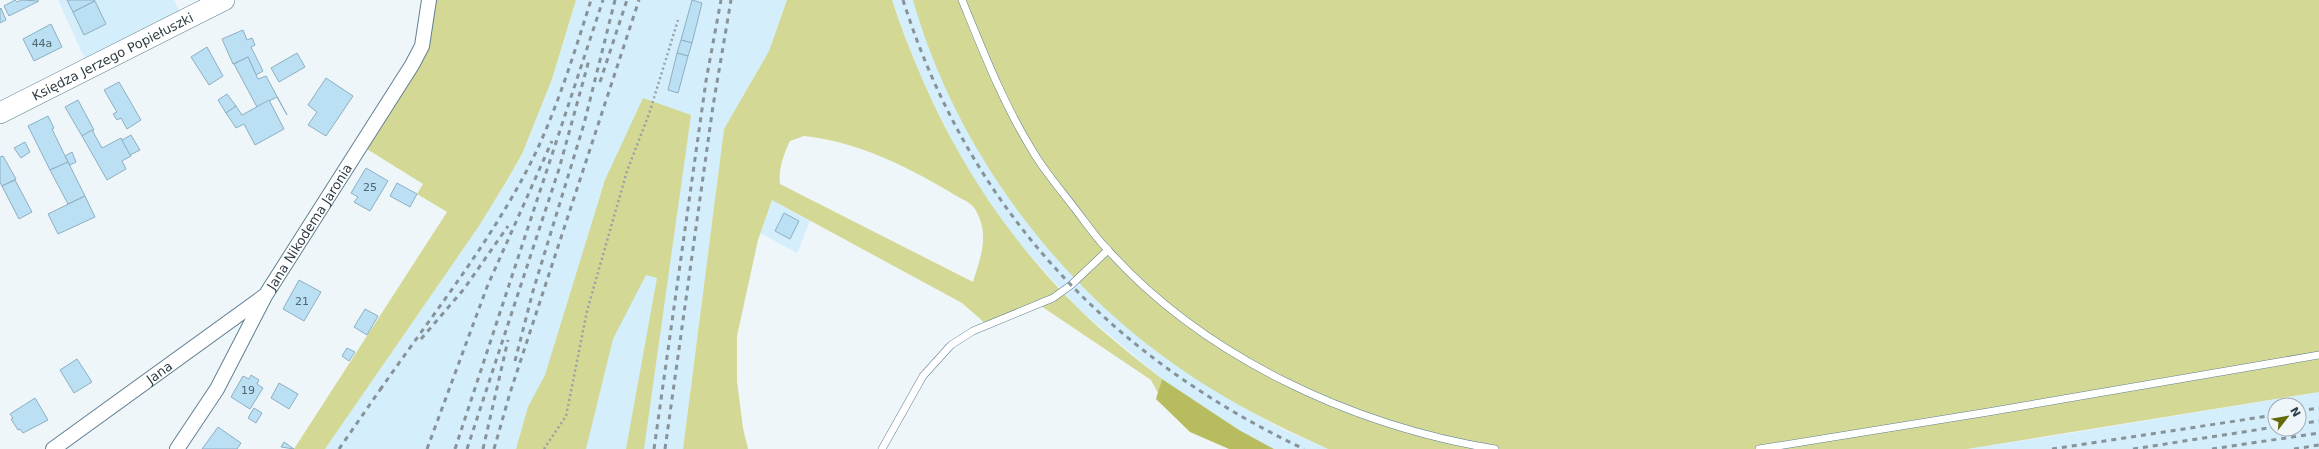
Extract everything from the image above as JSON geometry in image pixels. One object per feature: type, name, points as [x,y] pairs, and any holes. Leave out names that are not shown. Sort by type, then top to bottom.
[{"type":"main road","name":"Księdza Jerzego Popiełuszki","points":[[0,113],[224,0]]},
{"type":"street","name":"Jana Nikodema Jaronia","points":[[177,449],[217,389],[266,296],[412,65],[422,46],[426,29],[429,0]]},
{"type":"street","name":"Jana","points":[[53,449],[266,296]]},
{"type":"lane","points":[[962,0],[993,76],[1033,152],[1108,250],[1160,299],[1186,320],[1225,346],[1334,405],[1417,434],[1495,449]]},
{"type":"lane","points":[[882,449],[923,376],[951,345],[973,331],[1059,294],[1108,250]]},
{"type":"lane","points":[[1759,449],[1988,412],[2319,355]]},
{"type":"path","points":[[544,449],[566,416],[587,311],[624,178],[649,114],[678,20]]},
{"type":"shaded area","points":[[58,0],[174,0],[184,20],[89,68]]},
{"type":"shaded area","points":[[576,0],[787,0],[769,51],[724,129],[683,449],[325,449],[479,226],[522,154],[552,79]]},
{"type":"shaded area","points":[[892,0],[913,0],[939,73],[979,152],[1003,190],[1026,221],[1086,288],[1159,353],[1244,408],[1284,430],[1328,449],[1274,449],[1239,430],[1162,379],[1081,311],[1016,240],[987,201],[963,163],[920,76]]},
{"type":"shaded area","points":[[772,200],[810,221],[797,253],[760,233]]},
{"type":"shaded area","points":[[2319,392],[2319,449],[1967,449],[2267,401],[2267,437],[2307,437],[2307,397],[2289,397]]},
{"type":"green space","points":[[429,0],[576,0],[552,79],[522,154],[479,226],[325,449],[294,449],[447,212],[417,194],[423,184],[362,146],[412,65]]},
{"type":"green space","points":[[787,0],[892,0],[908,44],[945,128],[967,167],[992,205],[1019,242],[1048,277],[1081,311],[1110,337],[1162,379],[1158,393],[1151,380],[1038,304],[987,325],[962,303],[772,200],[758,240],[737,336],[737,381],[743,428],[748,449],[683,449],[724,129],[769,51]],"holes":[[[804,136],[824,139],[862,149],[898,164],[933,182],[973,206],[980,218],[983,236],[983,245],[973,282],[780,184],[782,162],[790,141]]]},
{"type":"green space","points":[[913,0],[2319,0],[2319,392],[2288,397],[2267,397],[2267,400],[1967,449],[1328,449],[1284,429],[1200,382],[1160,354],[1118,320],[1078,282],[1041,241],[1008,196],[978,150],[952,101],[930,51]]},
{"type":"green space","points":[[643,98],[691,115],[644,449],[626,449],[657,278],[646,275],[613,339],[586,449],[516,449],[528,407],[545,375],[605,180]]},
{"type":"green space","points":[[1162,379],[1239,430],[1274,449],[1229,449],[1190,432],[1156,399]]},
{"type":"building","points":[[15,0],[17,2],[21,0],[39,1],[9,16],[4,6]]},
{"type":"building","points":[[67,0],[94,0],[95,1],[73,12]]},
{"type":"building","points":[[692,0],[702,3],[692,43],[681,40]]},
{"type":"building","points":[[95,1],[106,24],[84,35],[73,12]]},
{"type":"building","points":[[1,8],[6,20],[0,23],[0,9]]},
{"type":"building","points":[[51,24],[62,47],[34,61],[23,39]]},
{"type":"building","points":[[243,30],[247,40],[252,38],[255,45],[251,47],[263,71],[256,75],[248,57],[233,64],[222,39]]},
{"type":"building","points":[[681,40],[692,43],[688,56],[677,53]]},
{"type":"building","points":[[207,47],[223,76],[209,85],[191,57]]},
{"type":"building","points":[[297,53],[305,67],[279,82],[271,68]]},
{"type":"building","points":[[677,53],[688,56],[678,93],[668,90]]},
{"type":"building","points":[[248,57],[258,79],[266,76],[287,115],[277,97],[257,107],[234,64]]},
{"type":"building","points":[[326,78],[353,96],[326,136],[308,125],[317,112],[308,105]]},
{"type":"building","points":[[119,82],[141,120],[127,129],[121,118],[117,120],[113,114],[117,112],[104,90]]},
{"type":"building","points":[[227,94],[236,106],[226,113],[218,100]]},
{"type":"building","points":[[78,100],[94,130],[82,136],[65,107]]},
{"type":"building","points":[[269,100],[284,129],[255,145],[244,124],[236,128],[226,113],[236,106],[242,115]]},
{"type":"building","points":[[48,116],[54,128],[52,129],[68,162],[50,170],[28,126]]},
{"type":"building","points":[[92,130],[102,148],[121,138],[131,156],[122,161],[126,169],[107,180],[82,136]]},
{"type":"building","points":[[131,135],[140,150],[130,155],[122,140]]},
{"type":"building","points":[[25,142],[30,152],[21,158],[14,148]]},
{"type":"building","points":[[72,152],[76,162],[70,165],[65,156]]},
{"type":"building","points":[[3,156],[16,179],[2,186],[0,182],[0,157]]},
{"type":"building","points":[[68,162],[85,196],[68,204],[50,170]]},
{"type":"building","points":[[366,168],[388,181],[370,211],[354,202],[358,197],[351,193]]},
{"type":"building","points":[[15,180],[32,212],[19,219],[2,186]]},
{"type":"building","points":[[397,183],[417,194],[410,207],[390,196]]},
{"type":"building","points":[[85,196],[95,217],[58,234],[48,214]]},
{"type":"building","points":[[784,213],[799,221],[790,239],[775,231]]},
{"type":"building","points":[[299,280],[321,292],[304,321],[283,309]]},
{"type":"building","points":[[365,309],[378,316],[367,335],[354,327]]},
{"type":"building","points":[[347,348],[355,352],[349,361],[342,356]]},
{"type":"building","points":[[77,359],[92,382],[74,393],[60,370]]},
{"type":"building","points":[[251,375],[259,380],[257,384],[263,388],[250,409],[231,397],[243,376],[249,379]]},
{"type":"building","points":[[279,383],[298,394],[289,409],[271,398]]},
{"type":"building","points":[[35,398],[48,420],[23,433],[20,429],[18,430],[11,419],[13,418],[10,414]]},
{"type":"building","points":[[254,408],[262,413],[256,423],[248,418]]},
{"type":"building","points":[[218,427],[241,443],[237,449],[202,449]]},
{"type":"building","points":[[284,442],[294,449],[281,447]]},
{"type":"railway","points":[[380,390],[484,243],[521,182],[537,150],[560,95],[591,0]]},
{"type":"railway","points":[[455,449],[603,0]]},
{"type":"railway","points":[[515,361],[533,291],[584,124],[615,0]]},
{"type":"railway","points":[[600,82],[627,0]]},
{"type":"railway","points":[[494,449],[510,393],[639,0]]},
{"type":"railway","points":[[654,449],[706,81],[721,0]]},
{"type":"railway","points":[[665,449],[713,106],[731,0]]},
{"type":"railway","points":[[903,0],[931,75],[966,145],[1007,209],[1055,268],[1108,321],[1168,369],[1233,412],[1304,449]]},
{"type":"railway","points":[[467,449],[559,169],[589,60]]},
{"type":"railway","points":[[427,449],[487,287],[552,141]]},
{"type":"railway","points":[[421,339],[464,289],[508,226]]},
{"type":"railway","points":[[483,449],[508,340]]},
{"type":"railway","points":[[339,449],[382,387]]},
{"type":"railway","points":[[2307,410],[2319,408]]},
{"type":"railway","points":[[2052,449],[2267,416]]},
{"type":"railway","points":[[2307,423],[2319,421]]},
{"type":"railway","points":[[2133,449],[2267,428]]},
{"type":"railway","points":[[2212,449],[2319,433]]},
{"type":"railway","points":[[2294,449],[2319,445]]}]
